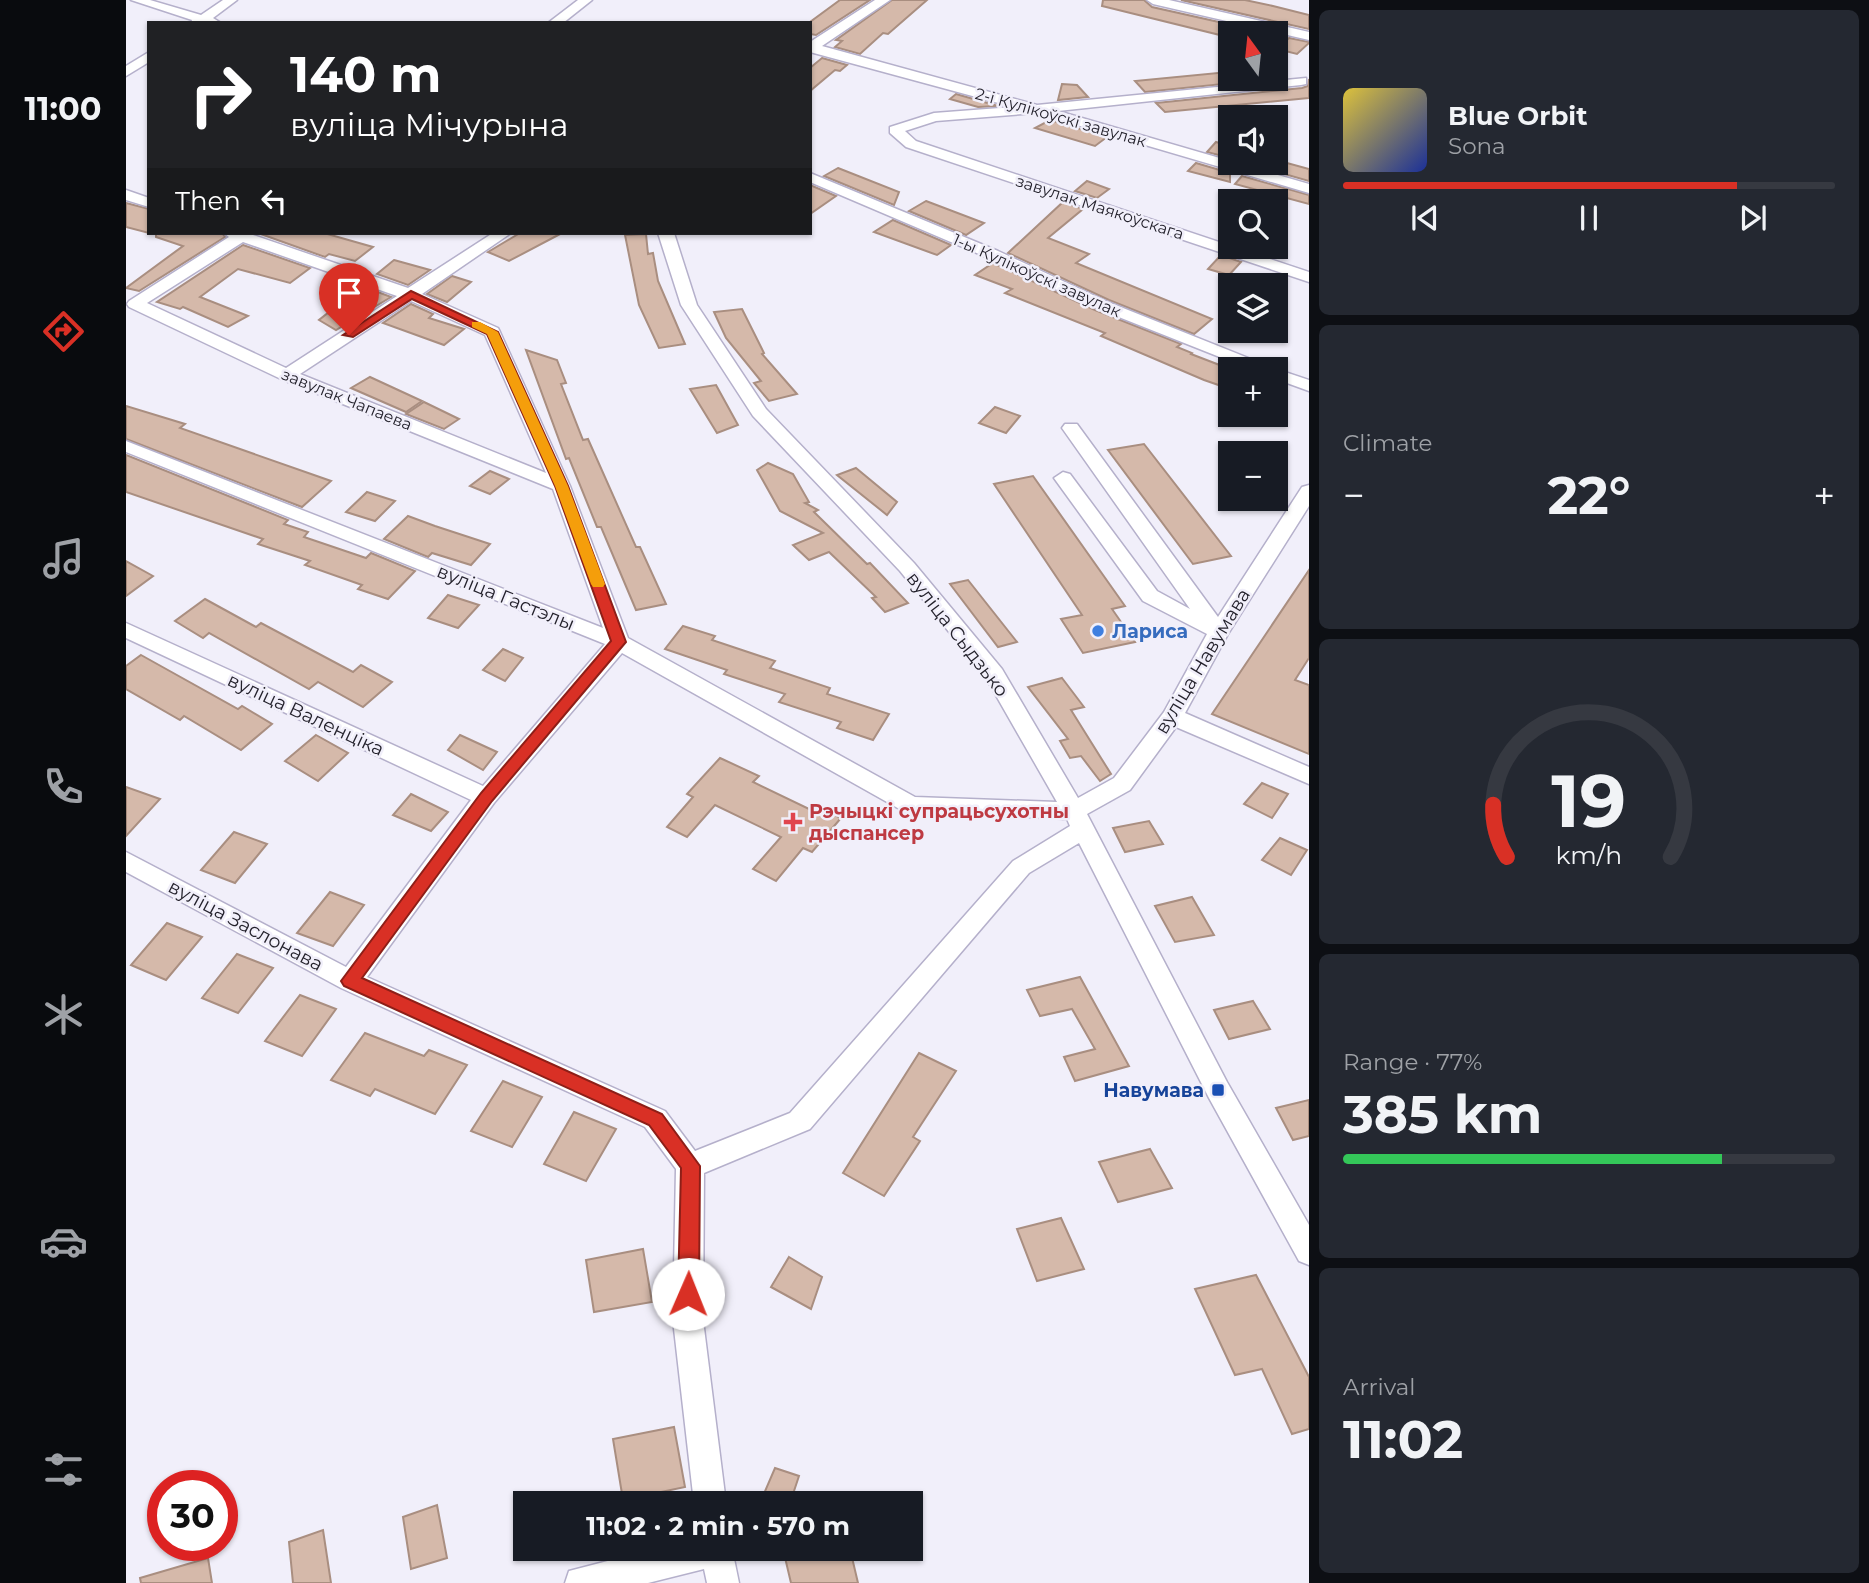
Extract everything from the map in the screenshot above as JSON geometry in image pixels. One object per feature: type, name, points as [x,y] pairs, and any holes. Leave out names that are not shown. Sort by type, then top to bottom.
[{"type":"street","points":[[137,0],[205,21],[231,0]]},
{"type":"street","points":[[559,21],[577,14],[586,0]]},
{"type":"street","points":[[812,47],[884,0]]},
{"type":"street","points":[[1153,0],[1309,36]]},
{"type":"street","name":"2-і Кулікоўскі завулак","points":[[812,48],[1037,109],[1309,189]]},
{"type":"street","points":[[126,72],[147,57]]},
{"type":"street","points":[[1037,109],[1301,81]]},
{"type":"street","name":"завулак Маякоўскага","points":[[1037,109],[934,117],[895,130],[911,144],[1309,276]]},
{"type":"street","name":"1-ы Кулікоўскі завулак","points":[[812,178],[992,254],[1102,305],[1234,357]]},
{"type":"street","points":[[126,195],[147,202]]},
{"type":"street","name":"завулак Чапаева","points":[[238,235],[135,304],[286,375],[561,486]]},
{"type":"street","points":[[243,235],[411,295],[492,332],[561,486],[619,642],[486,797],[350,981]]},
{"type":"street","points":[[286,375],[500,235]]},
{"type":"street","name":"вуліца Сыдзько","points":[[667,235],[689,305],[759,412],[907,567],[995,674],[1079,820],[1218,1090],[1309,1252]]},
{"type":"street","points":[[1288,378],[1309,386]]},
{"type":"street","points":[[1071,428],[1218,633]]},
{"type":"street","name":"вуліца Гастэлы","points":[[126,446],[619,642],[911,805],[1079,820]]},
{"type":"street","points":[[1063,478],[1150,596],[1218,633]]},
{"type":"street","name":"вуліца Навумава","points":[[690,1166],[800,1121],[1021,867],[1122,784],[1172,716],[1218,633],[1307,498]]},
{"type":"street","name":"вуліца Валенціка","points":[[126,631],[486,797]]},
{"type":"street","points":[[1172,716],[1309,776]]},
{"type":"street","name":"вуліца Заслонава","points":[[126,861],[350,981],[656,1119],[690,1166]]},
{"type":"street","points":[[690,1166],[688,1320],[709,1491]]},
{"type":"street","points":[[581,1583],[668,1561]]},
{"type":"street","points":[[718,1561],[723,1583]]},
{"type":"building","points":[[840,0],[870,0],[816,35],[812,34],[811,21]]},
{"type":"building","points":[[892,0],[927,0],[860,54],[835,47],[842,41],[836,40]]},
{"type":"building","points":[[1103,0],[1144,0],[1152,7],[1218,22],[1218,35],[1102,6]]},
{"type":"building","points":[[1181,0],[1245,0],[1273,6],[1309,15],[1309,29],[1288,24],[1288,21],[1274,21]]},
{"type":"building","points":[[1288,39],[1309,43],[1297,54],[1288,52]]},
{"type":"building","points":[[822,58],[847,65],[840,71],[835,70],[812,89],[812,66]]},
{"type":"building","points":[[1218,73],[1218,85],[1145,92],[1135,81]]},
{"type":"building","points":[[1309,79],[1309,98],[1165,112],[1156,103],[1288,91],[1308,86]]},
{"type":"building","points":[[1062,84],[1077,85],[1088,97],[1058,100]]},
{"type":"building","points":[[956,94],[998,106],[978,107],[950,99]]},
{"type":"building","points":[[1050,120],[1107,137],[1095,146],[1035,128]]},
{"type":"building","points":[[1216,142],[1218,143],[1218,155],[1207,152]]},
{"type":"building","points":[[1196,163],[1218,169],[1218,175],[1230,175],[1230,182],[1188,171]]},
{"type":"building","points":[[1288,163],[1309,169],[1309,181],[1288,175]]},
{"type":"building","points":[[838,168],[899,192],[894,205],[824,176]]},
{"type":"building","points":[[1242,176],[1288,189],[1254,189],[1235,184]]},
{"type":"building","points":[[1087,181],[1109,189],[1097,198],[1075,191]]},
{"type":"building","points":[[812,186],[836,196],[812,213]]},
{"type":"building","points":[[1288,189],[1309,195],[1309,204],[1288,198]]},
{"type":"building","points":[[926,201],[984,223],[966,235],[909,211]]},
{"type":"building","points":[[1063,202],[1083,209],[1048,238],[1089,254],[1076,263],[1212,319],[1194,334],[1109,300],[1008,253]]},
{"type":"building","points":[[126,203],[147,208],[147,232],[126,227]]},
{"type":"building","points":[[893,220],[951,245],[937,255],[874,232]]},
{"type":"building","points":[[264,235],[331,235],[373,247],[355,261],[329,254],[325,257]]},
{"type":"building","points":[[517,235],[558,235],[509,261],[488,252]]},
{"type":"building","points":[[625,235],[646,235],[648,254],[653,253],[658,281],[685,344],[659,348],[639,305]]},
{"type":"building","points":[[156,237],[225,237],[139,291],[126,288],[183,246]]},
{"type":"building","points":[[243,245],[310,268],[290,283],[238,269],[200,297],[248,316],[228,327],[183,307],[180,309],[157,302]]},
{"type":"building","points":[[1218,258],[1241,262],[1231,273],[1208,269]]},
{"type":"building","points":[[394,260],[430,270],[408,285],[377,274]]},
{"type":"building","points":[[993,263],[1095,310],[1181,344],[1177,347],[1218,364],[1218,385],[1101,336],[1105,333],[1005,293],[1012,289],[975,275]]},
{"type":"building","points":[[452,276],[471,282],[447,302],[427,294]]},
{"type":"building","points":[[362,286],[391,297],[336,330],[319,320]]},
{"type":"building","points":[[411,304],[433,314],[429,318],[464,329],[444,345],[383,323]]},
{"type":"building","points":[[742,309],[764,353],[762,354],[797,394],[769,401],[754,383],[761,381],[726,338],[714,312]]},
{"type":"building","points":[[526,350],[557,360],[566,383],[561,384],[583,440],[588,439],[636,547],[640,547],[666,604],[636,610],[601,527],[597,527],[569,458],[566,459]]},
{"type":"building","points":[[370,377],[422,401],[406,412],[351,388]]},
{"type":"building","points":[[716,385],[738,425],[717,433],[690,389]]},
{"type":"building","points":[[424,402],[459,419],[444,429],[406,414]]},
{"type":"building","points":[[126,406],[185,424],[180,428],[331,481],[302,507],[126,439]]},
{"type":"building","points":[[995,407],[1020,416],[1006,433],[979,423]]},
{"type":"building","points":[[1144,444],[1231,556],[1193,564],[1108,450]]},
{"type":"building","points":[[126,455],[288,520],[284,524],[308,532],[304,537],[366,558],[371,553],[415,571],[388,599],[358,589],[362,585],[305,565],[310,561],[258,544],[263,539],[126,492]]},
{"type":"building","points":[[768,463],[793,474],[809,502],[805,503],[818,510],[814,512],[867,564],[870,563],[908,603],[885,612],[872,598],[876,597],[829,552],[809,560],[793,545],[823,533],[780,511],[757,470]]},
{"type":"building","points":[[856,468],[897,502],[887,515],[837,475]]},
{"type":"building","points":[[490,471],[509,479],[490,494],[470,486]]},
{"type":"building","points":[[1033,476],[1125,606],[1112,609],[1135,642],[1083,653],[1061,619],[1082,615],[994,484]]},
{"type":"building","points":[[367,492],[395,501],[375,521],[346,512]]},
{"type":"building","points":[[408,516],[490,544],[471,565],[432,553],[428,557],[384,539]]},
{"type":"building","points":[[126,561],[153,576],[126,596]]},
{"type":"building","points":[[1309,570],[1309,658],[1295,680],[1309,685],[1309,754],[1212,714]]},
{"type":"building","points":[[968,580],[1017,642],[998,647],[950,584]]},
{"type":"building","points":[[448,595],[479,605],[458,628],[428,618]]},
{"type":"building","points":[[205,599],[256,627],[261,623],[353,672],[361,665],[392,682],[363,707],[318,682],[309,689],[209,633],[203,638],[175,621]]},
{"type":"building","points":[[683,626],[715,636],[712,640],[775,661],[770,668],[830,688],[827,694],[889,714],[873,740],[837,728],[841,722],[779,702],[785,694],[724,674],[727,670],[665,649]]},
{"type":"building","points":[[503,649],[523,658],[505,681],[483,670]]},
{"type":"building","points":[[141,655],[238,709],[242,706],[272,724],[241,750],[184,716],[180,720],[126,689],[126,666]]},
{"type":"building","points":[[1062,678],[1084,707],[1071,710],[1111,774],[1100,781],[1081,756],[1070,758],[1060,741],[1068,739],[1028,687]]},
{"type":"building","points":[[316,735],[348,753],[318,781],[285,761]]},
{"type":"building","points":[[460,735],[497,752],[483,770],[448,750]]},
{"type":"building","name":"Рэчыцкі супрацьсухотны дыспансер","points":[[720,758],[759,776],[753,782],[809,809],[813,805],[841,818],[812,852],[803,848],[776,881],[753,869],[781,837],[715,805],[687,837],[667,827],[693,797],[687,794]]},
{"type":"building","points":[[1262,783],[1288,794],[1272,818],[1244,804]]},
{"type":"building","points":[[126,787],[160,799],[126,836]]},
{"type":"building","points":[[411,794],[448,812],[431,831],[393,815]]},
{"type":"building","points":[[1149,821],[1163,844],[1125,852],[1113,828]]},
{"type":"building","points":[[234,832],[267,844],[235,883],[201,870]]},
{"type":"building","points":[[1280,838],[1307,850],[1291,875],[1262,860]]},
{"type":"building","points":[[330,892],[364,905],[333,946],[297,933]]},
{"type":"building","points":[[1192,897],[1214,935],[1175,942],[1155,906]]},
{"type":"building","points":[[167,923],[202,937],[166,980],[131,965]]},
{"type":"building","points":[[237,954],[273,968],[238,1013],[202,998]]},
{"type":"building","points":[[1080,977],[1129,1066],[1075,1081],[1064,1057],[1095,1049],[1072,1009],[1040,1016],[1027,990]]},
{"type":"building","points":[[300,995],[336,1009],[302,1056],[265,1041]]},
{"type":"building","points":[[1253,1001],[1270,1029],[1229,1039],[1214,1010]]},
{"type":"building","points":[[365,1033],[424,1056],[429,1050],[467,1065],[435,1114],[375,1089],[370,1096],[331,1080]]},
{"type":"building","points":[[919,1053],[956,1071],[913,1137],[920,1141],[884,1196],[843,1173]]},
{"type":"building","points":[[503,1081],[542,1097],[512,1147],[471,1131]]},
{"type":"building","points":[[1309,1100],[1309,1136],[1293,1140],[1276,1108]]},
{"type":"building","points":[[574,1112],[616,1129],[586,1181],[544,1164]]},
{"type":"building","points":[[1150,1149],[1172,1188],[1118,1202],[1099,1162]]},
{"type":"building","points":[[1061,1218],[1084,1269],[1037,1281],[1017,1229]]},
{"type":"building","points":[[643,1249],[652,1302],[594,1312],[586,1260]]},
{"type":"building","points":[[789,1257],[822,1277],[811,1309],[771,1287]]},
{"type":"building","points":[[1256,1275],[1309,1377],[1309,1429],[1292,1434],[1262,1369],[1235,1375],[1195,1289]]},
{"type":"building","points":[[674,1427],[685,1487],[666,1491],[622,1491],[613,1439]]},
{"type":"building","points":[[775,1468],[799,1476],[794,1491],[765,1491]]},
{"type":"building","points":[[437,1505],[447,1558],[411,1569],[403,1517]]},
{"type":"building","points":[[323,1530],[331,1583],[293,1583],[289,1542]]},
{"type":"building","points":[[198,1561],[208,1561],[212,1583],[141,1583],[140,1578]]},
{"type":"building","points":[[786,1561],[853,1561],[858,1583],[791,1583]]},
{"type":"slow traffic","points":[[476,325],[492,332],[561,486],[598,584]]},
{"type":"place","name":"Лариса","points":[[1098,631]]},
{"type":"place","name":"Рэчыцкі супрацьсухотны дыспансер","points":[[793,822]]},
{"type":"place","name":"Навумава","points":[[1218,1090]]},
{"type":"route","points":[[349,335],[411,295],[492,332],[561,486],[619,642],[486,797],[350,981],[656,1119],[690,1166],[688,1294]]}]
